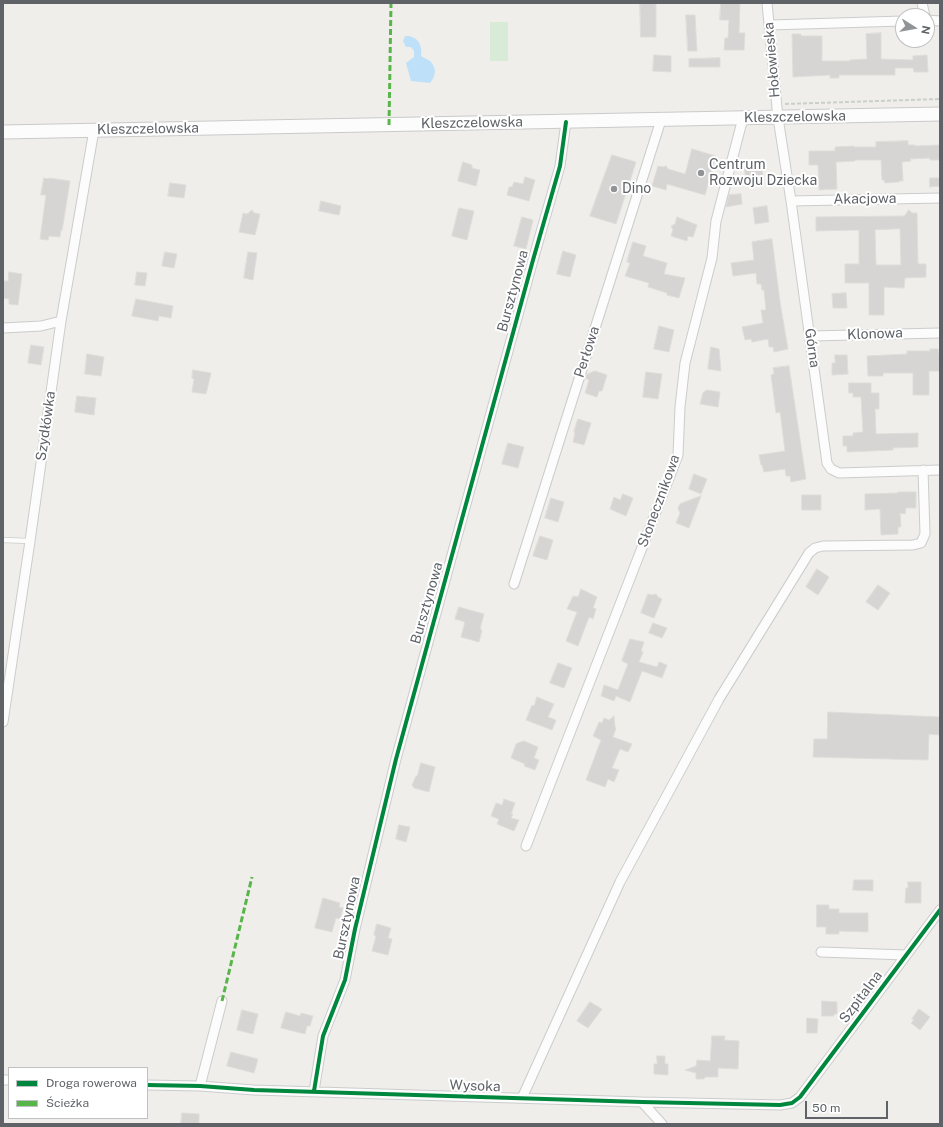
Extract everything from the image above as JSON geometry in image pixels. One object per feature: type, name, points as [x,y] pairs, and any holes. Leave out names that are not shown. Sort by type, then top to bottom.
[{"type":"main road","name":"Kleszczelowska","points":[[3,132],[940,114]]},
{"type":"street","name":"Hołowieska","points":[[767,3],[778,118]]},
{"type":"street","points":[[770,25],[895,21]]},
{"type":"street","name":"Słonecznikowa","points":[[526,846],[678,455],[680,407],[685,363],[712,258],[716,221],[743,118]]},
{"type":"street","name":"Górna","points":[[778,118],[828,463],[831,469],[839,473],[940,470]]},
{"type":"street","name":"Perłowa","points":[[514,584],[661,120]]},
{"type":"street","name":"Bursztynowa","points":[[314,1091],[323,1036],[346,980],[355,929],[396,759],[560,166],[566,122]]},
{"type":"street","name":"Szydłówka","points":[[3,722],[61,321],[94,130]]},
{"type":"street","name":"Akacjowa","points":[[791,201],[940,198]]},
{"type":"street","points":[[3,328],[41,326],[61,321]]},
{"type":"street","name":"Klonowa","points":[[810,336],[940,333]]},
{"type":"street","points":[[522,1098],[620,882],[719,700],[809,553],[815,548],[823,546],[913,545],[921,543],[925,534],[923,470]]},
{"type":"street","name":"Szpitalna","points":[[800,1097],[940,910]]},
{"type":"street","points":[[821,952],[906,955]]},
{"type":"street","points":[[200,1086],[222,1001]]},
{"type":"street","name":"Wysoka","points":[[148,1085],[200,1086],[254,1090],[780,1105],[792,1103],[800,1097]]},
{"type":"street","points":[[642,1102],[662,1124]]},
{"type":"lane","points":[[3,540],[30,541]]},
{"type":"path","points":[[776,104],[940,99]]},
{"type":"green space","points":[[490,22],[508,22],[508,61],[490,61]]},
{"type":"water","points":[[405,36],[416,39],[421,48],[421,56],[430,61],[434,66],[434,78],[430,83],[411,81],[406,63],[414,57],[414,51],[411,47],[406,47],[403,41]]},
{"type":"building","points":[[640,3],[656,3],[656,37],[641,37]]},
{"type":"building","points":[[721,3],[740,3],[739,33],[745,33],[744,50],[724,50],[725,38],[728,38],[729,20],[720,20]]},
{"type":"building","points":[[686,15],[695,15],[697,51],[688,51]]},
{"type":"building","points":[[881,33],[881,59],[913,60],[913,56],[927,55],[928,72],[914,72],[913,68],[895,68],[895,75],[839,75],[839,78],[830,78],[830,75],[793,77],[792,34],[801,34],[801,36],[822,36],[822,61],[850,61],[867,59],[866,34]]},
{"type":"building","points":[[654,55],[671,56],[671,72],[653,71]]},
{"type":"building","points":[[720,58],[720,67],[689,67],[689,59]]},
{"type":"building","points":[[908,141],[908,145],[915,146],[940,145],[940,160],[930,160],[930,158],[910,159],[911,161],[902,162],[903,181],[899,182],[885,183],[884,180],[882,180],[881,160],[855,160],[836,162],[837,189],[819,190],[818,165],[809,165],[809,151],[835,151],[835,147],[876,147],[876,142]]},
{"type":"building","points":[[692,149],[716,156],[705,195],[667,184],[666,190],[652,186],[658,166],[666,166],[668,169],[685,174]]},
{"type":"building","name":"Dino","points":[[612,155],[636,162],[616,224],[590,216]]},
{"type":"building","points":[[463,162],[472,165],[472,168],[480,170],[476,186],[458,181]]},
{"type":"building","points":[[761,164],[764,184],[747,187],[744,166]]},
{"type":"building","points":[[525,177],[535,180],[529,201],[507,195],[509,187],[512,187],[514,182],[523,184]]},
{"type":"building","points":[[44,178],[70,181],[60,237],[49,236],[48,240],[40,239],[46,195],[41,195]]},
{"type":"building","points":[[930,178],[940,178],[940,186],[930,187]]},
{"type":"building","points":[[170,183],[186,185],[184,198],[168,196]]},
{"type":"building","points":[[741,194],[742,204],[726,207],[729,195]]},
{"type":"building","points":[[321,201],[341,206],[339,215],[319,211]]},
{"type":"building","points":[[767,206],[769,222],[755,224],[753,208]]},
{"type":"building","points":[[459,208],[474,211],[467,240],[452,236]]},
{"type":"building","points":[[252,210],[254,213],[260,214],[255,235],[239,232],[243,213],[247,214]]},
{"type":"building","points":[[909,210],[912,213],[917,213],[918,264],[926,264],[926,277],[905,278],[904,288],[884,287],[884,315],[869,315],[869,283],[845,283],[845,264],[859,264],[859,230],[816,231],[816,217],[904,216]],"holes":[[[900,229],[901,265],[876,265],[875,230]]]},
{"type":"building","points":[[522,217],[533,220],[526,249],[514,246]]},
{"type":"building","points":[[677,217],[697,225],[693,237],[688,236],[687,241],[671,236],[673,230],[671,226],[675,224]]},
{"type":"building","points":[[772,239],[788,349],[774,352],[773,347],[769,347],[768,339],[752,342],[751,339],[745,340],[742,327],[763,323],[761,310],[766,310],[764,290],[762,290],[761,284],[757,284],[756,273],[733,276],[731,263],[754,260],[752,242]]},
{"type":"building","points":[[633,242],[646,246],[643,256],[667,263],[664,274],[685,278],[679,298],[648,287],[649,283],[625,276],[630,263],[627,262]]},
{"type":"building","points":[[563,251],[576,255],[570,277],[557,274]]},
{"type":"building","points":[[165,252],[177,254],[174,268],[162,266]]},
{"type":"building","points":[[248,252],[257,253],[253,280],[244,278]]},
{"type":"building","points":[[9,272],[22,274],[18,305],[9,304],[9,299],[3,298],[3,281],[8,281]]},
{"type":"building","points":[[137,272],[147,273],[145,286],[135,285]]},
{"type":"building","points":[[846,293],[847,308],[833,308],[832,294]]},
{"type":"building","points":[[136,299],[173,306],[171,318],[159,316],[158,321],[132,316]]},
{"type":"building","points":[[659,326],[674,330],[669,352],[654,349]]},
{"type":"building","points":[[31,345],[44,347],[41,365],[28,363]]},
{"type":"building","points":[[711,347],[719,349],[721,371],[708,369]]},
{"type":"building","points":[[930,349],[938,349],[940,354],[940,371],[929,371],[929,395],[913,395],[913,373],[883,373],[883,376],[868,376],[867,356],[907,354],[907,351],[930,351]]},
{"type":"building","points":[[87,354],[104,357],[101,376],[85,374]]},
{"type":"building","points":[[835,355],[847,355],[848,374],[832,375],[832,363],[835,363]]},
{"type":"building","points":[[789,366],[806,479],[791,482],[790,476],[786,476],[785,469],[764,472],[759,455],[785,451],[780,412],[776,413],[771,375],[774,374],[773,368]]},
{"type":"building","points":[[193,370],[211,373],[206,394],[192,392],[194,379],[192,378]]},
{"type":"building","points":[[595,371],[607,375],[602,391],[599,391],[597,397],[585,393],[589,380],[585,378],[586,375]]},
{"type":"building","points":[[646,372],[662,374],[658,399],[643,397]]},
{"type":"building","points":[[849,383],[871,383],[871,393],[879,393],[879,409],[875,409],[876,434],[918,433],[918,447],[893,448],[893,450],[847,452],[847,446],[843,446],[843,436],[853,436],[853,433],[863,432],[861,397],[853,397],[853,393],[849,393]]},
{"type":"building","points":[[707,390],[720,392],[718,407],[700,404],[703,393]]},
{"type":"building","points":[[77,396],[96,398],[94,415],[75,412]]},
{"type":"building","points":[[578,419],[591,423],[584,445],[573,442]]},
{"type":"building","points":[[508,443],[524,447],[518,468],[502,464]]},
{"type":"building","points":[[694,474],[707,479],[701,494],[689,489]]},
{"type":"building","points":[[916,492],[916,508],[906,508],[905,514],[900,513],[901,527],[898,527],[898,534],[881,535],[880,509],[865,510],[865,494]]},
{"type":"building","points":[[623,494],[633,498],[626,516],[610,509],[614,497],[620,500]]},
{"type":"building","points":[[802,495],[821,495],[821,510],[802,510]]},
{"type":"building","points":[[701,496],[689,528],[676,523],[680,513],[678,508],[680,504]]},
{"type":"building","points":[[551,498],[564,502],[558,522],[545,518]]},
{"type":"building","points":[[540,536],[553,540],[547,560],[533,556]]},
{"type":"building","points":[[817,569],[829,577],[818,595],[806,587]]},
{"type":"building","points":[[878,585],[890,593],[878,610],[866,602]]},
{"type":"building","points":[[581,589],[597,597],[593,608],[596,609],[593,619],[589,617],[578,646],[566,641],[577,612],[567,609],[573,596],[578,597]]},
{"type":"building","points":[[648,594],[656,594],[662,599],[654,618],[641,613]]},
{"type":"building","points":[[459,607],[484,614],[480,629],[482,630],[479,642],[461,637],[465,622],[455,619]]},
{"type":"building","points":[[653,623],[667,628],[662,638],[649,633]]},
{"type":"building","points":[[630,639],[644,642],[641,651],[643,652],[639,662],[657,667],[659,662],[667,665],[662,678],[642,671],[630,702],[616,696],[614,701],[601,696],[604,685],[618,690],[628,664],[622,661]]},
{"type":"building","points":[[558,663],[572,668],[564,688],[550,683]]},
{"type":"building","points":[[537,697],[554,704],[548,717],[556,720],[552,730],[526,720]]},
{"type":"building","points":[[828,712],[940,717],[940,735],[929,734],[928,760],[813,757],[814,739],[827,739]]},
{"type":"building","points":[[614,716],[616,728],[613,737],[632,744],[628,752],[620,749],[612,768],[619,770],[614,782],[608,779],[605,787],[586,780],[601,740],[593,736],[599,722],[602,723],[604,718],[609,720]]},
{"type":"building","points":[[524,741],[538,747],[534,758],[539,760],[535,770],[524,766],[525,764],[511,758],[516,744]]},
{"type":"building","points":[[421,763],[435,767],[429,792],[414,788],[412,785],[417,776]]},
{"type":"building","points":[[504,799],[515,803],[511,818],[519,820],[514,831],[497,824],[499,819],[491,816],[496,803],[502,805]]},
{"type":"building","points":[[399,825],[410,827],[406,842],[396,839]]},
{"type":"building","points":[[854,880],[873,880],[873,891],[853,890]]},
{"type":"building","points":[[908,882],[921,882],[921,903],[905,903]]},
{"type":"building","points":[[323,898],[340,903],[339,907],[343,908],[340,919],[336,918],[332,932],[315,928]]},
{"type":"building","points":[[817,905],[829,905],[829,909],[839,909],[839,913],[868,913],[868,932],[839,931],[839,934],[826,934],[826,927],[817,927]]},
{"type":"building","points":[[377,924],[391,928],[388,938],[392,939],[388,955],[372,951],[376,936],[374,935]]},
{"type":"building","points":[[822,1001],[837,1002],[837,1014],[834,1014],[834,1016],[822,1016]]},
{"type":"building","points":[[590,1002],[602,1009],[588,1028],[577,1021]]},
{"type":"building","points":[[919,1009],[930,1017],[920,1030],[911,1023]]},
{"type":"building","points":[[242,1010],[258,1014],[253,1034],[237,1030]]},
{"type":"building","points":[[286,1012],[300,1016],[301,1013],[313,1016],[310,1026],[307,1026],[305,1034],[281,1028]]},
{"type":"building","points":[[807,1018],[818,1019],[817,1033],[807,1033]]},
{"type":"building","points":[[712,1036],[725,1036],[724,1040],[739,1041],[738,1069],[718,1068],[718,1077],[696,1079],[696,1073],[685,1070],[696,1066],[697,1060],[710,1061]]},
{"type":"building","points":[[231,1052],[258,1059],[254,1073],[227,1066]]},
{"type":"building","points":[[657,1056],[665,1056],[665,1064],[668,1064],[668,1075],[654,1074],[654,1064],[657,1064]]},
{"type":"building","points":[[182,1113],[199,1114],[199,1124],[181,1124]]},
{"type":"marked path","points":[[389,125],[391,3]]},
{"type":"marked path","points":[[222,1001],[252,877]]},
{"type":"cycle path","points":[[314,1091],[323,1036],[345,980],[355,929],[396,759],[560,166],[566,122]]},
{"type":"cycle path","points":[[148,1085],[200,1086],[254,1090],[642,1102],[780,1105],[792,1103],[800,1097],[940,910]]},
{"type":"place","name":"Centrum Rozwoju Dziecka","points":[[701,173]]},
{"type":"place","name":"Dino","points":[[614,189]]}]
